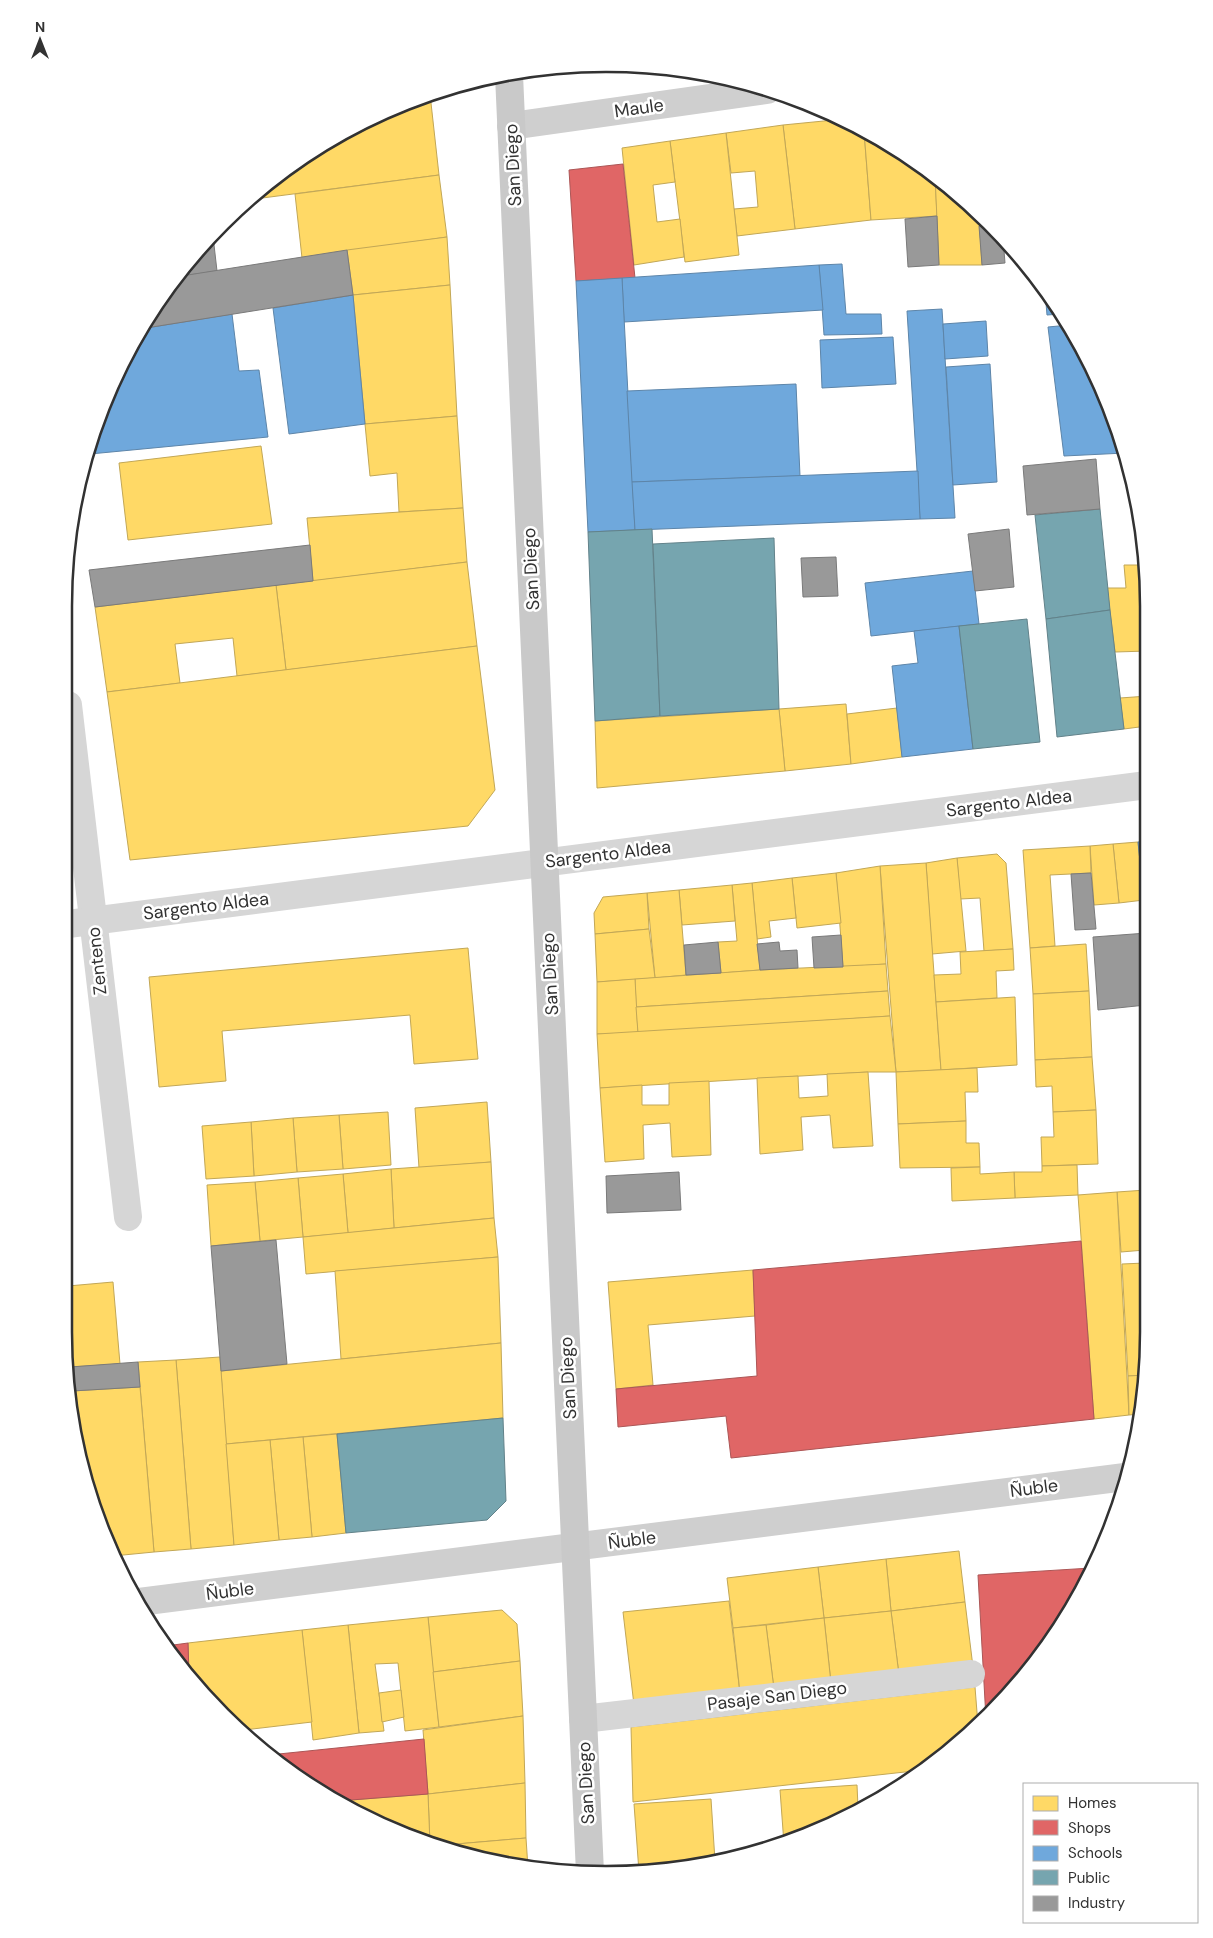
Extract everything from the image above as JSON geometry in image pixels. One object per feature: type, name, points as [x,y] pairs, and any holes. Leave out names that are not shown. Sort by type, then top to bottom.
[{"type":"main road","name":"San Diego","points":[[509,82],[590,1865]]},
{"type":"main road","name":"Maule","points":[[511,126],[750,92]]},
{"type":"main road","name":"Ñuble","points":[[146,1601],[1120,1478]]},
{"type":"street","name":"Zenteno","points":[[72,777],[80,922],[128,1217]]},
{"type":"street","name":"Sargento Aldea","points":[[80,922],[1140,786]]},
{"type":"street","name":"Pasaje San Diego","points":[[584,1719],[971,1674]]},
{"type":"building: Homes","points":[[431,102],[439,175],[263,198],[310,162],[340,144],[402,113]]},
{"type":"building: Homes","points":[[827,121],[865,139],[871,220],[795,229],[783,125]]},
{"type":"building: Homes","points":[[783,125],[795,229],[737,236],[734,209],[758,207],[755,171],[731,173],[726,133]]},
{"type":"building: Homes","points":[[726,133],[739,255],[685,262],[670,141]]},
{"type":"building: Homes","points":[[865,139],[903,162],[936,186],[937,216],[871,220]]},
{"type":"building: Homes","points":[[670,141],[675,182],[653,185],[657,222],[680,219],[684,257],[634,265],[622,148]]},
{"type":"building: Homes","points":[[439,175],[447,237],[302,258],[295,194]]},
{"type":"building: Homes","points":[[935,186],[980,225],[982,265],[939,265]]},
{"type":"building: Homes","points":[[447,237],[450,285],[353,295],[347,250]]},
{"type":"building: Homes","points":[[450,285],[457,416],[365,424],[353,295]]},
{"type":"building: Homes","points":[[457,416],[463,508],[399,512],[397,473],[370,476],[365,424]]},
{"type":"building: Homes","points":[[261,446],[272,524],[128,540],[119,463]]},
{"type":"building: Homes","points":[[463,508],[467,562],[313,581],[307,518]]},
{"type":"building: Homes","points":[[467,562],[477,646],[286,670],[276,585]]},
{"type":"building: Homes","points":[[1124,565],[1138,565],[1140,651],[1115,652],[1107,588],[1126,588]]},
{"type":"building: Homes","points":[[276,585],[286,670],[237,676],[233,638],[175,644],[180,683],[107,692],[95,607]]},
{"type":"building: Homes","points":[[477,646],[495,790],[468,826],[130,860],[107,692]]},
{"type":"building: Homes","points":[[1140,697],[1140,727],[1124,729],[1120,698]]},
{"type":"building: Homes","points":[[846,704],[851,764],[785,771],[779,709]]},
{"type":"building: Homes","points":[[897,708],[902,757],[851,764],[847,714]]},
{"type":"building: Homes","points":[[779,709],[785,771],[597,788],[595,721]]},
{"type":"building: Homes","points":[[1138,842],[1140,900],[1119,903],[1113,844]]},
{"type":"building: Homes","points":[[1113,844],[1119,903],[1094,905],[1090,846]]},
{"type":"building: Homes","points":[[1090,846],[1091,873],[1050,875],[1055,946],[1030,948],[1023,850]]},
{"type":"building: Homes","points":[[997,854],[1006,863],[1013,949],[984,951],[980,898],[960,899],[957,858]]},
{"type":"building: Homes","points":[[957,858],[966,951],[932,954],[926,863]]},
{"type":"building: Homes","points":[[926,863],[941,1070],[896,1072],[880,866]]},
{"type":"building: Homes","points":[[880,866],[886,964],[843,967],[836,873]]},
{"type":"building: Homes","points":[[836,873],[841,923],[797,928],[792,878]]},
{"type":"building: Homes","points":[[792,878],[796,918],[769,921],[771,937],[757,939],[752,883]]},
{"type":"building: Homes","points":[[752,883],[760,970],[721,973],[718,942],[737,941],[732,885]]},
{"type":"building: Homes","points":[[732,885],[735,921],[682,925],[679,890]]},
{"type":"building: Homes","points":[[679,890],[686,975],[655,978],[647,893]]},
{"type":"building: Homes","points":[[647,893],[649,929],[595,934],[594,913],[603,897]]},
{"type":"building: Homes","points":[[649,929],[655,978],[597,982],[595,934]]},
{"type":"building: Homes","points":[[1086,944],[1089,991],[1033,994],[1030,948]]},
{"type":"building: Homes","points":[[468,948],[478,1059],[414,1064],[410,1015],[222,1031],[226,1081],[159,1087],[149,977]]},
{"type":"building: Homes","points":[[1013,949],[1014,970],[996,971],[997,998],[936,1002],[934,975],[961,974],[960,952]]},
{"type":"building: Homes","points":[[886,964],[888,991],[636,1007],[635,979],[760,970]]},
{"type":"building: Homes","points":[[635,979],[638,1033],[597,1034],[597,982]]},
{"type":"building: Homes","points":[[888,991],[890,1016],[638,1033],[636,1007]]},
{"type":"building: Homes","points":[[1089,991],[1092,1057],[1035,1060],[1033,994]]},
{"type":"building: Homes","points":[[1015,997],[1017,1065],[941,1070],[936,1002]]},
{"type":"building: Homes","points":[[890,1016],[896,1072],[868,1072],[600,1088],[597,1034]]},
{"type":"building: Homes","points":[[1092,1057],[1096,1110],[1053,1112],[1052,1086],[1036,1087],[1035,1060]]},
{"type":"building: Homes","points":[[977,1068],[978,1092],[965,1092],[966,1121],[898,1124],[896,1072]]},
{"type":"building: Homes","points":[[868,1072],[873,1146],[833,1148],[830,1115],[801,1117],[803,1150],[760,1154],[757,1078],[798,1076],[799,1098],[828,1096],[827,1074]]},
{"type":"building: Homes","points":[[709,1081],[711,1155],[672,1157],[670,1123],[643,1125],[644,1159],[605,1162],[600,1088],[642,1085],[642,1105],[669,1105],[669,1083]]},
{"type":"building: Homes","points":[[487,1102],[491,1162],[419,1168],[415,1108]]},
{"type":"building: Homes","points":[[1096,1110],[1098,1164],[1042,1166],[1041,1137],[1054,1137],[1053,1112]]},
{"type":"building: Homes","points":[[388,1112],[391,1165],[343,1169],[339,1115]]},
{"type":"building: Homes","points":[[339,1115],[343,1169],[297,1172],[293,1118]]},
{"type":"building: Homes","points":[[293,1118],[297,1172],[254,1176],[251,1122]]},
{"type":"building: Homes","points":[[966,1121],[966,1143],[979,1143],[980,1167],[900,1168],[898,1124]]},
{"type":"building: Homes","points":[[251,1122],[254,1176],[206,1179],[202,1126]]},
{"type":"building: Homes","points":[[491,1162],[494,1218],[394,1228],[391,1169]]},
{"type":"building: Homes","points":[[1077,1165],[1078,1195],[1015,1198],[1014,1172],[1042,1172],[1042,1166]]},
{"type":"building: Homes","points":[[980,1167],[980,1174],[1014,1172],[1015,1198],[952,1201],[951,1168]]},
{"type":"building: Homes","points":[[391,1169],[394,1228],[348,1233],[343,1174]]},
{"type":"building: Homes","points":[[343,1174],[348,1233],[303,1237],[298,1178]]},
{"type":"building: Homes","points":[[298,1178],[303,1237],[260,1241],[255,1182]]},
{"type":"building: Homes","points":[[255,1182],[260,1241],[211,1246],[207,1185]]},
{"type":"building: Homes","points":[[1140,1190],[1140,1250],[1121,1252],[1117,1192]]},
{"type":"building: Homes","points":[[1117,1192],[1129,1415],[1094,1419],[1078,1195]]},
{"type":"building: Homes","points":[[494,1218],[498,1257],[306,1274],[303,1237]]},
{"type":"building: Homes","points":[[498,1257],[501,1343],[341,1359],[335,1271]]},
{"type":"building: Homes","points":[[1140,1263],[1138,1375],[1128,1376],[1122,1264]]},
{"type":"building: Homes","points":[[753,1270],[755,1316],[648,1325],[653,1385],[616,1389],[608,1282]]},
{"type":"building: Homes","points":[[113,1282],[120,1364],[74,1367],[72,1286]]},
{"type":"building: Homes","points":[[501,1343],[503,1418],[226,1444],[221,1371]]},
{"type":"building: Homes","points":[[220,1357],[234,1545],[191,1549],[176,1360]]},
{"type":"building: Homes","points":[[176,1360],[191,1549],[154,1552],[138,1362]]},
{"type":"building: Homes","points":[[1138,1375],[1134,1415],[1129,1415],[1128,1376]]},
{"type":"building: Homes","points":[[140,1387],[154,1552],[122,1555],[113,1536],[91,1470],[83,1436],[76,1391]]},
{"type":"building: Homes","points":[[337,1434],[346,1533],[312,1537],[303,1437]]},
{"type":"building: Homes","points":[[303,1437],[312,1537],[279,1540],[270,1440]]},
{"type":"building: Homes","points":[[270,1440],[279,1540],[234,1545],[226,1444]]},
{"type":"building: Homes","points":[[959,1551],[965,1602],[891,1611],[886,1559]]},
{"type":"building: Homes","points":[[886,1559],[891,1611],[824,1618],[818,1567]]},
{"type":"building: Homes","points":[[818,1567],[824,1618],[733,1628],[727,1578]]},
{"type":"building: Homes","points":[[729,1601],[740,1693],[634,1705],[623,1612]]},
{"type":"building: Homes","points":[[965,1602],[973,1667],[899,1675],[891,1611]]},
{"type":"building: Homes","points":[[502,1610],[517,1624],[520,1661],[433,1672],[428,1617]]},
{"type":"building: Homes","points":[[891,1611],[899,1675],[831,1683],[824,1618]]},
{"type":"building: Homes","points":[[428,1617],[439,1727],[405,1731],[398,1663],[375,1664],[384,1731],[359,1733],[348,1625]]},
{"type":"building: Homes","points":[[824,1618],[831,1683],[774,1689],[766,1625]]},
{"type":"building: Homes","points":[[348,1625],[359,1733],[313,1740],[302,1630]]},
{"type":"building: Homes","points":[[766,1625],[774,1689],[740,1693],[733,1628]]},
{"type":"building: Homes","points":[[302,1630],[312,1722],[250,1729],[205,1684],[189,1664],[188,1643]]},
{"type":"building: Homes","points":[[520,1661],[523,1716],[439,1727],[433,1672]]},
{"type":"building: Homes","points":[[975,1687],[977,1715],[959,1733],[909,1772],[633,1802],[631,1727]]},
{"type":"building: Homes","points":[[401,1690],[404,1717],[382,1722],[379,1693]]},
{"type":"building: Homes","points":[[523,1716],[525,1783],[428,1794],[423,1730]]},
{"type":"building: Homes","points":[[525,1783],[526,1838],[458,1844],[430,1835],[428,1794]]},
{"type":"building: Homes","points":[[857,1785],[858,1802],[811,1825],[783,1835],[780,1790]]},
{"type":"building: Homes","points":[[428,1794],[430,1835],[402,1825],[351,1800]]},
{"type":"building: Homes","points":[[711,1799],[715,1854],[676,1861],[638,1864],[634,1804]]},
{"type":"building: Homes","points":[[526,1838],[527,1859],[502,1855],[458,1844]]},
{"type":"building: Shops","points":[[623,164],[635,278],[576,281],[569,170]]},
{"type":"building: Shops","points":[[1081,1241],[1094,1419],[731,1458],[726,1416],[618,1427],[616,1389],[757,1376],[753,1270]]},
{"type":"building: Shops","points":[[1085,1568],[1051,1628],[1008,1684],[985,1708],[978,1575]]},
{"type":"building: Shops","points":[[188,1643],[189,1664],[183,1657],[174,1645]]},
{"type":"building: Shops","points":[[424,1739],[428,1794],[351,1800],[310,1776],[280,1754]]},
{"type":"building: Schools","points":[[842,264],[846,314],[881,314],[882,334],[824,335],[819,265]]},
{"type":"building: Schools","points":[[819,265],[823,310],[624,322],[622,278]]},
{"type":"building: Schools","points":[[622,278],[635,530],[588,532],[576,281]]},
{"type":"building: Schools","points":[[353,295],[365,424],[289,434],[273,308]]},
{"type":"building: Schools","points":[[1046,303],[1054,315],[1047,315]]},
{"type":"building: Schools","points":[[942,309],[955,518],[920,519],[907,311]]},
{"type":"building: Schools","points":[[232,314],[239,371],[259,370],[268,437],[95,453],[113,402],[151,327]]},
{"type":"building: Schools","points":[[986,321],[988,356],[945,359],[943,324]]},
{"type":"building: Schools","points":[[1060,326],[1069,340],[1100,402],[1118,453],[1064,456],[1048,327]]},
{"type":"building: Schools","points":[[893,337],[896,384],[822,388],[820,340]]},
{"type":"building: Schools","points":[[990,364],[997,482],[953,485],[946,367]]},
{"type":"building: Schools","points":[[796,384],[800,476],[632,482],[627,391]]},
{"type":"building: Schools","points":[[918,471],[920,519],[635,530],[632,482]]},
{"type":"building: Schools","points":[[973,571],[979,624],[871,636],[865,583]]},
{"type":"building: Schools","points":[[959,626],[973,749],[902,757],[892,666],[918,663],[914,631]]},
{"type":"building: Schools","points":[[1138,842],[1140,842],[1140,861]]},
{"type":"building: Public","points":[[1100,509],[1110,610],[1046,619],[1035,515]]},
{"type":"building: Public","points":[[652,529],[660,716],[595,721],[588,532]]},
{"type":"building: Public","points":[[774,538],[779,709],[660,716],[653,544]]},
{"type":"building: Public","points":[[1110,610],[1124,729],[1057,737],[1046,619]]},
{"type":"building: Public","points":[[1027,619],[1040,742],[973,749],[959,626]]},
{"type":"building: Public","points":[[503,1418],[506,1501],[487,1520],[346,1533],[337,1434]]},
{"type":"building: Industry","points":[[937,216],[939,265],[908,267],[905,219]]},
{"type":"building: Industry","points":[[979,226],[1004,250],[1005,263],[982,265]]},
{"type":"building: Industry","points":[[214,245],[217,271],[188,275]]},
{"type":"building: Industry","points":[[347,250],[353,295],[151,327],[188,275]]},
{"type":"building: Industry","points":[[1096,459],[1100,509],[1027,515],[1023,466]]},
{"type":"building: Industry","points":[[1009,529],[1014,587],[975,591],[968,534]]},
{"type":"building: Industry","points":[[310,545],[313,581],[95,607],[89,570]]},
{"type":"building: Industry","points":[[836,557],[838,596],[803,597],[801,558]]},
{"type":"building: Industry","points":[[1091,873],[1096,929],[1075,930],[1071,874]]},
{"type":"building: Industry","points":[[1140,934],[1140,1006],[1098,1010],[1093,937]]},
{"type":"building: Industry","points":[[841,935],[843,967],[814,968],[812,937]]},
{"type":"building: Industry","points":[[718,942],[721,973],[686,975],[684,945]]},
{"type":"building: Industry","points":[[779,942],[780,951],[797,950],[798,968],[760,970],[757,944]]},
{"type":"building: Industry","points":[[679,1172],[681,1210],[607,1213],[606,1176]]},
{"type":"building: Industry","points":[[276,1240],[287,1364],[221,1371],[211,1246]]},
{"type":"building: Industry","points":[[138,1362],[140,1387],[76,1391],[74,1367]]}]
